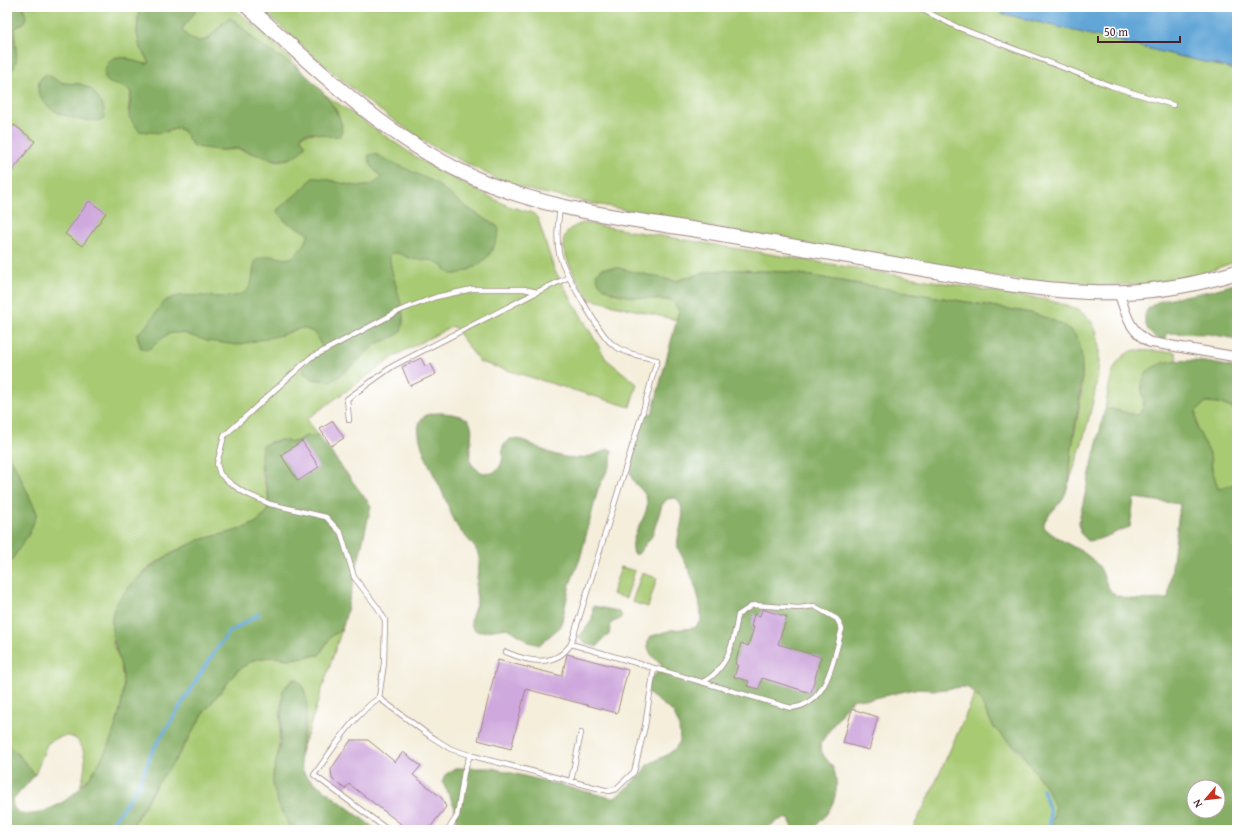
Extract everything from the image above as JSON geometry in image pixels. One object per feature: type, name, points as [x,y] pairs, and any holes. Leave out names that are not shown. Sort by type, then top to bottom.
[{"type":"main road","points":[[248,7],[357,103],[401,136],[449,165],[481,181],[508,191],[561,205],[1002,283],[1059,291],[1119,293],[1171,288],[1237,272]]},
{"type":"street","points":[[1119,293],[1129,322],[1137,334],[1149,342],[1166,346],[1204,350],[1237,357]]},
{"type":"lane","points":[[917,7],[957,27],[1111,86],[1173,106]]},
{"type":"lane","points":[[506,652],[519,658],[542,661],[564,654],[571,644],[643,411],[657,360],[621,350],[611,343],[601,331],[569,277],[559,254],[556,230],[561,205]]},
{"type":"lane","points":[[349,420],[347,399],[393,366],[569,277]]},
{"type":"lane","points":[[388,830],[314,775],[359,715],[371,703],[379,698],[384,663],[385,620],[378,608],[354,577],[341,533],[326,517],[270,504],[246,493],[230,483],[220,474],[217,464],[224,436],[310,358],[401,310],[436,297],[472,290],[524,289],[537,292]]},
{"type":"lane","points":[[571,644],[791,708],[802,706],[816,698],[830,672],[842,629],[837,619],[814,606],[799,608],[753,605],[738,616],[734,638],[725,662],[710,678],[703,682]]},
{"type":"lane","points":[[379,698],[430,736],[451,749],[609,791],[621,785],[634,772],[645,726],[654,668]]},
{"type":"lane","points":[[571,781],[581,733]]},
{"type":"lane","points":[[448,830],[457,816],[464,772],[470,755]]},
{"type":"green space","points":[[7,7],[23,7],[26,17],[25,22],[16,27],[16,59],[12,70],[7,74]]},
{"type":"green space","points":[[23,7],[139,7],[137,33],[140,48],[149,62],[148,64],[138,63],[126,57],[116,83],[128,88],[131,92],[128,112],[166,132],[178,128],[184,132],[193,146],[222,150],[238,149],[278,161],[291,158],[306,145],[301,139],[302,135],[313,133],[327,135],[342,126],[336,110],[323,93],[413,155],[439,171],[508,206],[533,213],[538,219],[554,269],[606,359],[637,384],[630,407],[480,362],[453,326],[398,354],[307,419],[318,435],[306,436],[295,442],[281,440],[269,442],[261,465],[269,501],[266,512],[261,518],[246,527],[200,540],[183,547],[147,569],[135,582],[130,592],[113,642],[123,670],[122,700],[119,716],[114,733],[99,764],[80,786],[85,765],[84,754],[76,739],[69,736],[59,738],[47,744],[35,775],[17,753],[7,745],[7,567],[30,532],[37,513],[13,462],[7,456],[7,178],[35,141],[15,125],[11,129],[7,128],[7,74],[16,47],[14,32],[16,27],[22,25],[25,12]],"holes":[[[44,75],[59,81],[88,87],[96,95],[48,106],[38,91],[39,81]]]},
{"type":"green space","points":[[139,7],[195,7],[195,12],[182,29],[190,38],[197,41],[208,39],[228,18],[232,19],[259,44],[290,63],[314,82],[335,108],[342,127],[341,135],[332,137],[307,133],[302,135],[301,139],[306,145],[299,153],[291,158],[283,160],[266,157],[239,149],[219,150],[193,146],[184,132],[178,128],[159,133],[139,131],[129,117],[131,92],[128,89],[108,82],[105,79],[104,74],[109,62],[113,58],[124,58],[148,64],[149,62],[140,48],[137,33]]},
{"type":"green space","points":[[195,7],[233,7],[288,56],[301,71],[258,43],[236,21],[223,22],[214,33],[208,37],[198,42],[193,41],[182,29],[195,12]]},
{"type":"green space","points":[[260,7],[990,7],[1004,14],[1237,70],[1237,261],[1193,277],[1143,284],[1099,286],[1034,283],[703,226],[533,191],[499,180],[425,142],[371,104],[313,56]]},
{"type":"green space","points":[[46,74],[62,83],[81,84],[92,90],[103,105],[105,117],[103,120],[76,119],[62,115],[47,106],[38,92],[39,81]]},
{"type":"green space","points":[[375,154],[434,182],[466,207],[497,226],[499,230],[495,245],[487,257],[477,266],[457,274],[450,273],[434,261],[413,259],[399,253],[393,253],[390,255],[390,263],[402,307],[403,327],[399,333],[373,346],[345,371],[330,381],[312,379],[303,372],[305,366],[322,347],[315,333],[303,328],[282,335],[237,345],[207,341],[183,333],[173,333],[168,334],[149,349],[145,350],[140,347],[137,334],[149,323],[161,305],[169,299],[189,295],[225,297],[236,296],[244,292],[250,286],[256,260],[270,256],[286,259],[291,258],[296,254],[308,237],[308,233],[286,222],[277,212],[278,209],[305,187],[312,178],[320,178],[358,186],[367,186],[375,183],[381,177],[372,167],[368,157],[369,155]]},
{"type":"green space","points":[[583,223],[1047,300],[1065,305],[1082,313],[1091,321],[1097,335],[1099,354],[1093,400],[1069,483],[1072,448],[1082,390],[1082,369],[1075,335],[1063,326],[1032,313],[788,272],[737,270],[712,271],[675,281],[611,268],[612,293],[673,301],[679,311],[676,320],[589,299],[572,269],[563,244],[567,232]]},
{"type":"green space","points":[[603,268],[618,268],[675,281],[712,271],[737,270],[788,272],[1032,313],[1055,321],[1066,327],[1075,335],[1080,346],[1082,359],[1081,390],[1072,447],[1068,487],[1064,497],[1046,519],[1044,527],[1056,537],[1091,558],[1100,567],[1112,593],[1128,599],[1168,599],[1180,504],[1134,498],[1130,527],[1099,539],[1088,541],[1080,533],[1079,520],[1105,409],[1139,415],[1144,404],[1142,389],[1143,380],[1149,370],[1159,364],[1185,360],[1214,363],[1237,368],[1237,410],[1219,403],[1206,402],[1196,411],[1197,428],[1210,454],[1212,469],[1218,489],[1237,483],[1237,830],[1048,830],[1054,816],[1055,807],[1047,789],[1021,752],[994,728],[978,696],[968,688],[962,687],[937,690],[914,689],[871,699],[854,699],[847,705],[820,744],[823,754],[833,768],[836,777],[836,786],[833,803],[829,811],[817,825],[810,830],[794,830],[789,819],[782,819],[771,825],[766,830],[453,830],[456,812],[442,782],[445,775],[456,768],[492,768],[615,798],[641,775],[647,765],[667,755],[675,749],[680,741],[679,725],[673,712],[649,694],[648,681],[661,669],[662,663],[659,663],[651,654],[648,648],[648,641],[649,637],[671,630],[694,628],[701,621],[700,603],[691,575],[678,549],[682,523],[682,510],[676,498],[667,499],[662,505],[652,536],[638,554],[634,554],[633,547],[635,533],[644,516],[647,504],[645,494],[632,479],[630,468],[633,452],[646,412],[652,414],[679,311],[673,301],[627,296],[606,289],[599,283],[596,274]]},
{"type":"green space","points":[[1237,283],[1237,339],[1209,334],[1166,333],[1166,340],[1156,337],[1148,330],[1145,321],[1146,312],[1150,307],[1160,301],[1211,291]]},
{"type":"green space","points":[[1135,350],[1176,352],[1177,360],[1161,364],[1141,389],[1144,402],[1139,415],[1105,409],[1115,366],[1126,354]]},
{"type":"green space","points":[[1206,402],[1219,403],[1237,410],[1237,483],[1218,489],[1212,469],[1210,454],[1197,428],[1196,410]]},
{"type":"green space","points":[[442,413],[464,418],[469,422],[472,434],[470,461],[477,470],[482,472],[492,473],[496,471],[503,459],[503,446],[510,439],[522,440],[548,452],[574,458],[590,456],[608,449],[612,450],[611,463],[598,489],[580,559],[570,584],[562,621],[559,628],[539,645],[529,642],[508,628],[479,632],[472,626],[471,622],[477,600],[476,590],[479,566],[478,554],[476,549],[460,530],[455,521],[428,462],[420,439],[419,428],[421,420],[429,414]]},
{"type":"green space","points":[[318,435],[371,506],[344,623],[339,632],[332,635],[319,655],[289,659],[274,657],[262,658],[253,660],[237,671],[205,711],[174,762],[157,784],[130,830],[7,830],[7,745],[17,753],[35,775],[12,801],[13,806],[20,813],[38,813],[64,801],[78,790],[101,760],[116,725],[123,691],[121,667],[112,632],[114,609],[120,598],[145,572],[175,552],[197,541],[244,528],[261,519],[266,513],[269,498],[261,454],[263,445],[281,440],[295,442],[306,436]]},
{"type":"green space","points":[[7,456],[13,462],[37,513],[30,532],[7,567]]},
{"type":"green space","points":[[621,567],[635,571],[626,598],[612,594]]},
{"type":"green space","points":[[642,573],[657,578],[648,607],[632,602]]},
{"type":"green space","points":[[593,606],[618,611],[622,615],[620,619],[611,623],[609,635],[603,638],[597,647],[587,644],[579,637],[592,620]]},
{"type":"green space","points":[[344,623],[300,756],[305,727],[306,706],[302,687],[297,679],[293,680],[286,686],[282,698],[278,755],[281,811],[287,818],[291,830],[130,830],[157,784],[182,750],[205,711],[237,671],[253,660],[262,658],[274,657],[289,659],[319,655],[332,635],[339,632]]},
{"type":"green space","points":[[297,679],[304,690],[307,701],[300,754],[301,765],[306,776],[377,830],[291,830],[278,803],[273,786],[273,774],[280,745],[283,690],[293,680]]},
{"type":"green space","points":[[975,694],[983,704],[994,728],[1026,759],[1052,796],[1055,807],[1054,816],[1048,830],[912,830],[929,797]]},
{"type":"water","points":[[990,7],[1237,7],[1237,70],[1004,14]]},
{"type":"building","points":[[14,125],[35,141],[7,178],[7,134]]},
{"type":"building","points":[[89,201],[106,213],[82,246],[65,234]]},
{"type":"building","points":[[421,358],[425,366],[431,364],[436,374],[410,386],[402,367]]},
{"type":"building","points":[[333,421],[344,438],[331,446],[320,429]]},
{"type":"building","points":[[302,441],[319,467],[298,481],[281,455]]},
{"type":"building","points":[[762,609],[787,617],[778,644],[821,657],[811,693],[762,678],[759,689],[747,686],[749,681],[734,677],[738,665],[735,664],[741,643],[748,646],[754,627],[751,627],[754,614],[760,616]]},
{"type":"building","points":[[567,654],[628,670],[617,713],[526,689],[511,749],[478,740],[498,660],[562,676]]},
{"type":"building","points":[[852,709],[878,717],[869,750],[843,743]]},
{"type":"building","points":[[351,740],[368,740],[395,762],[403,752],[421,766],[413,775],[442,798],[446,807],[428,830],[396,830],[401,824],[349,784],[345,789],[332,779],[331,769]]},
{"type":"waterway","points":[[107,830],[138,787],[153,750],[209,660],[228,633],[259,614]]},
{"type":"waterway","points":[[1043,789],[1050,812],[1050,830]]}]
